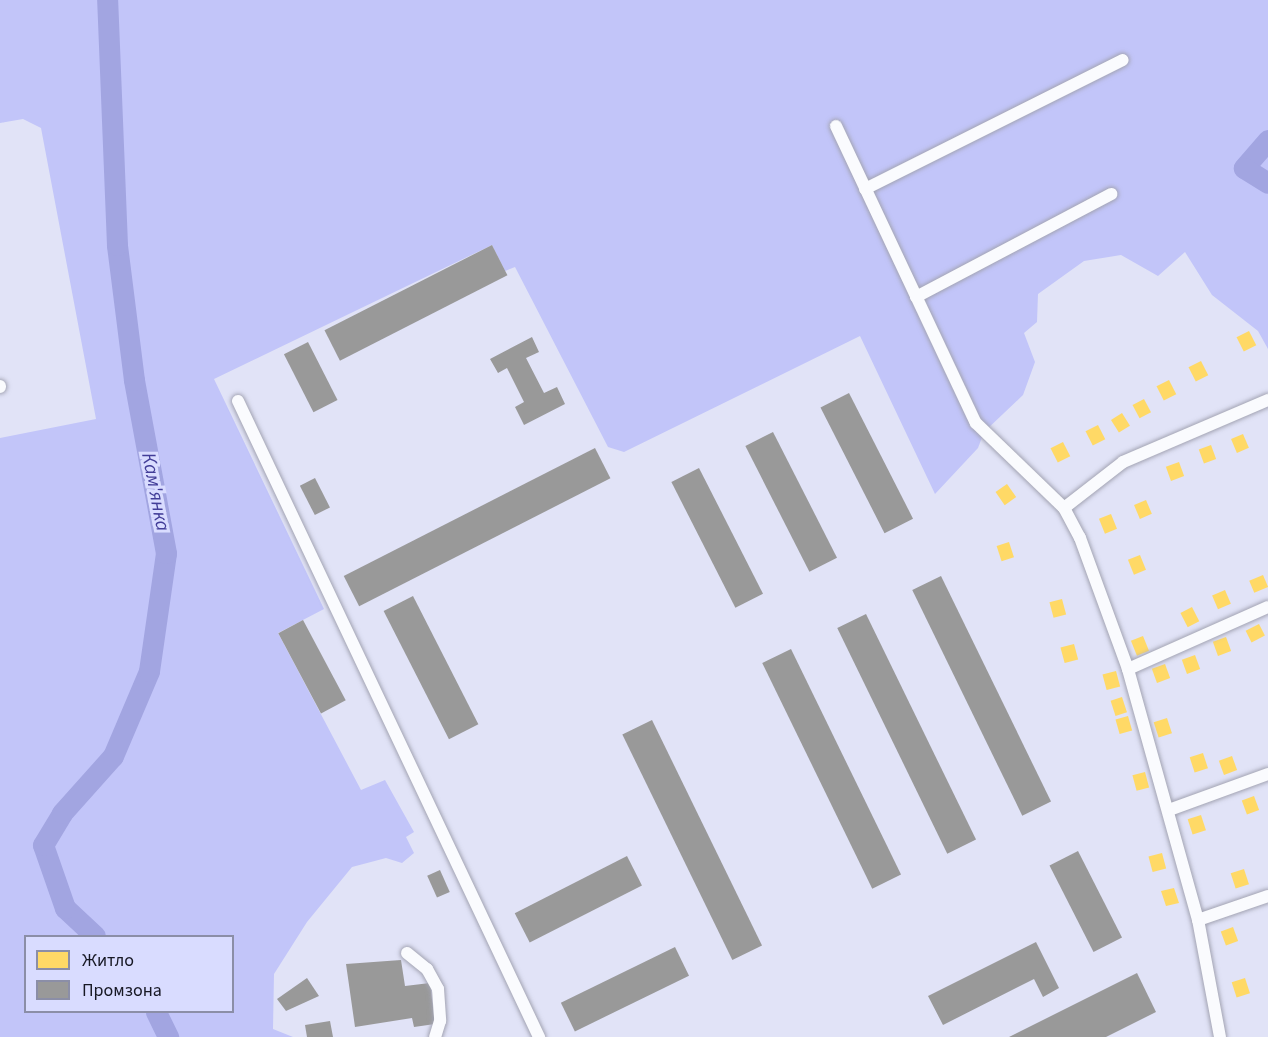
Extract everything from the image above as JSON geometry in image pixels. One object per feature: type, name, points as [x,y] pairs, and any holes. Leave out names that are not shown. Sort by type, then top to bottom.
[{"type":"street","points":[[866,189],[1124,60]]},
{"type":"street","points":[[836,126],[976,423],[1064,508],[1080,538],[1128,669],[1169,810],[1198,920],[1220,1037]]},
{"type":"street","points":[[916,297],[1111,194]]},
{"type":"street","points":[[1064,508],[1123,462],[1268,400]]},
{"type":"street","points":[[238,401],[539,1037]]},
{"type":"street","points":[[1128,669],[1268,607]]},
{"type":"street","points":[[1169,810],[1268,774]]},
{"type":"street","points":[[1198,920],[1268,896]]},
{"type":"street","points":[[407,952],[427,969],[438,989],[440,1021],[435,1037]]},
{"type":"shaded area","points":[[0,0],[1268,0],[1268,349],[1258,331],[1212,295],[1185,252],[1158,276],[1121,255],[1084,261],[1038,294],[1037,322],[1024,333],[1035,362],[1023,395],[984,432],[978,448],[935,494],[860,336],[624,452],[608,447],[515,267],[505,271],[492,245],[214,379],[324,609],[278,633],[361,790],[385,780],[414,832],[406,837],[414,853],[402,863],[386,858],[352,867],[307,922],[274,974],[273,1029],[293,1037],[0,1037],[0,438],[96,419],[41,128],[23,119],[0,123]]},
{"type":"building: Житло","points":[[1249,331],[1256,345],[1244,352],[1237,337]]},
{"type":"building: Житло","points":[[1201,361],[1208,375],[1196,382],[1189,367]]},
{"type":"building: Житло","points":[[1169,380],[1176,394],[1164,401],[1157,386]]},
{"type":"building: Житло","points":[[1144,399],[1151,412],[1140,418],[1133,405]]},
{"type":"building: Житло","points":[[1122,413],[1130,426],[1119,433],[1111,420]]},
{"type":"building: Житло","points":[[1098,425],[1105,439],[1093,446],[1086,431]]},
{"type":"building: Житло","points":[[1243,434],[1249,448],[1237,453],[1231,439]]},
{"type":"building: Житло","points":[[1063,442],[1070,456],[1058,463],[1051,448]]},
{"type":"building: Житло","points":[[1211,445],[1216,459],[1204,464],[1199,449]]},
{"type":"building: Житло","points":[[1179,462],[1184,476],[1171,481],[1166,467]]},
{"type":"building: Житло","points":[[1007,484],[1016,497],[1005,505],[996,492]]},
{"type":"building: Житло","points":[[1146,500],[1152,514],[1140,519],[1134,505]]},
{"type":"building: Житло","points":[[1111,514],[1117,529],[1105,534],[1099,519]]},
{"type":"building: Житло","points":[[1009,542],[1014,557],[1002,561],[997,546]]},
{"type":"building: Житло","points":[[1140,555],[1146,570],[1134,575],[1128,560]]},
{"type":"building: Житло","points":[[1263,575],[1268,587],[1254,593],[1249,581]]},
{"type":"building: Житло","points":[[1225,590],[1231,604],[1218,609],[1212,595]]},
{"type":"building: Житло","points":[[1062,599],[1066,614],[1054,618],[1049,602]]},
{"type":"building: Житло","points":[[1192,607],[1199,621],[1188,627],[1180,613]]},
{"type":"building: Житло","points":[[1259,624],[1265,636],[1252,642],[1246,631]]},
{"type":"building: Житло","points":[[1143,636],[1149,651],[1137,656],[1131,641]]},
{"type":"building: Житло","points":[[1226,637],[1231,651],[1218,656],[1213,642]]},
{"type":"building: Житло","points":[[1074,644],[1078,659],[1065,663],[1060,648]]},
{"type":"building: Житло","points":[[1195,655],[1200,669],[1187,674],[1182,660]]},
{"type":"building: Житло","points":[[1165,664],[1170,678],[1157,683],[1152,669]]},
{"type":"building: Житло","points":[[1116,671],[1120,686],[1107,690],[1102,675]]},
{"type":"building: Житло","points":[[1122,697],[1127,712],[1116,716],[1111,701]]},
{"type":"building: Житло","points":[[1128,716],[1132,730],[1120,734],[1116,720]]},
{"type":"building: Житло","points":[[1167,718],[1172,733],[1159,738],[1154,722]]},
{"type":"building: Житло","points":[[1203,753],[1208,768],[1195,773],[1190,757]]},
{"type":"building: Житло","points":[[1232,756],[1237,770],[1224,775],[1219,761]]},
{"type":"building: Житло","points":[[1145,772],[1149,787],[1137,791],[1132,775]]},
{"type":"building: Житло","points":[[1254,796],[1259,810],[1247,815],[1242,800]]},
{"type":"building: Житло","points":[[1201,815],[1206,830],[1193,835],[1188,819]]},
{"type":"building: Житло","points":[[1162,853],[1166,868],[1153,872],[1148,857]]},
{"type":"building: Житло","points":[[1244,869],[1249,884],[1236,889],[1231,873]]},
{"type":"building: Житло","points":[[1174,888],[1179,903],[1166,906],[1161,891]]},
{"type":"building: Житло","points":[[1233,927],[1238,941],[1226,946],[1221,931]]},
{"type":"building: Житло","points":[[1245,978],[1250,993],[1237,998],[1232,982]]},
{"type":"building: Промзона","points":[[492,245],[507,275],[340,361],[324,330]]},
{"type":"building: Промзона","points":[[532,337],[539,352],[526,358],[544,393],[557,387],[565,404],[524,425],[515,407],[524,402],[507,368],[498,373],[490,359]]},
{"type":"building: Промзона","points":[[308,342],[338,400],[313,412],[284,354]]},
{"type":"building: Промзона","points":[[849,393],[913,519],[885,533],[820,408]]},
{"type":"building: Промзона","points":[[773,432],[837,558],[809,572],[745,446]]},
{"type":"building: Промзона","points":[[595,448],[610,478],[359,606],[344,576]]},
{"type":"building: Промзона","points":[[699,468],[763,594],[735,608],[671,482]]},
{"type":"building: Промзона","points":[[315,478],[330,507],[315,515],[300,486]]},
{"type":"building: Промзона","points":[[941,576],[1051,802],[1022,816],[912,590]]},
{"type":"building: Промзона","points":[[413,596],[478,724],[449,739],[384,611]]},
{"type":"building: Промзона","points":[[866,614],[976,840],[947,854],[837,628]]},
{"type":"building: Промзона","points":[[303,620],[346,700],[321,713],[278,633]]},
{"type":"building: Промзона","points":[[791,649],[901,875],[872,889],[762,663]]},
{"type":"building: Промзона","points":[[652,720],[762,946],[732,960],[622,734]]},
{"type":"building: Промзона","points":[[1078,851],[1122,937],[1094,952],[1049,866]]},
{"type":"building: Промзона","points":[[627,856],[642,885],[530,943],[515,913]]},
{"type":"building: Промзона","points":[[440,870],[450,892],[437,898],[427,876]]},
{"type":"building: Промзона","points":[[1036,942],[1059,988],[1043,997],[1034,979],[943,1025],[928,996]]},
{"type":"building: Промзона","points":[[675,947],[689,976],[575,1031],[561,1003]]},
{"type":"building: Промзона","points":[[401,960],[405,986],[430,983],[435,1024],[414,1027],[412,1018],[355,1027],[346,964]]},
{"type":"building: Промзона","points":[[1137,973],[1156,1012],[1106,1037],[1009,1037]]},
{"type":"building: Промзона","points":[[307,978],[319,996],[286,1011],[277,999]]},
{"type":"building: Промзона","points":[[330,1021],[333,1037],[307,1037],[305,1025]]},
{"type":"waterway","name":"Кам'янка","points":[[94,935],[65,908],[43,845],[62,813],[113,756],[149,671],[166,553],[134,380],[117,245],[107,0]]},
{"type":"waterway","points":[[1268,140],[1244,168],[1268,183]]},
{"type":"waterway","name":"Кам'янка","points":[[156,1013],[168,1037]]}]
